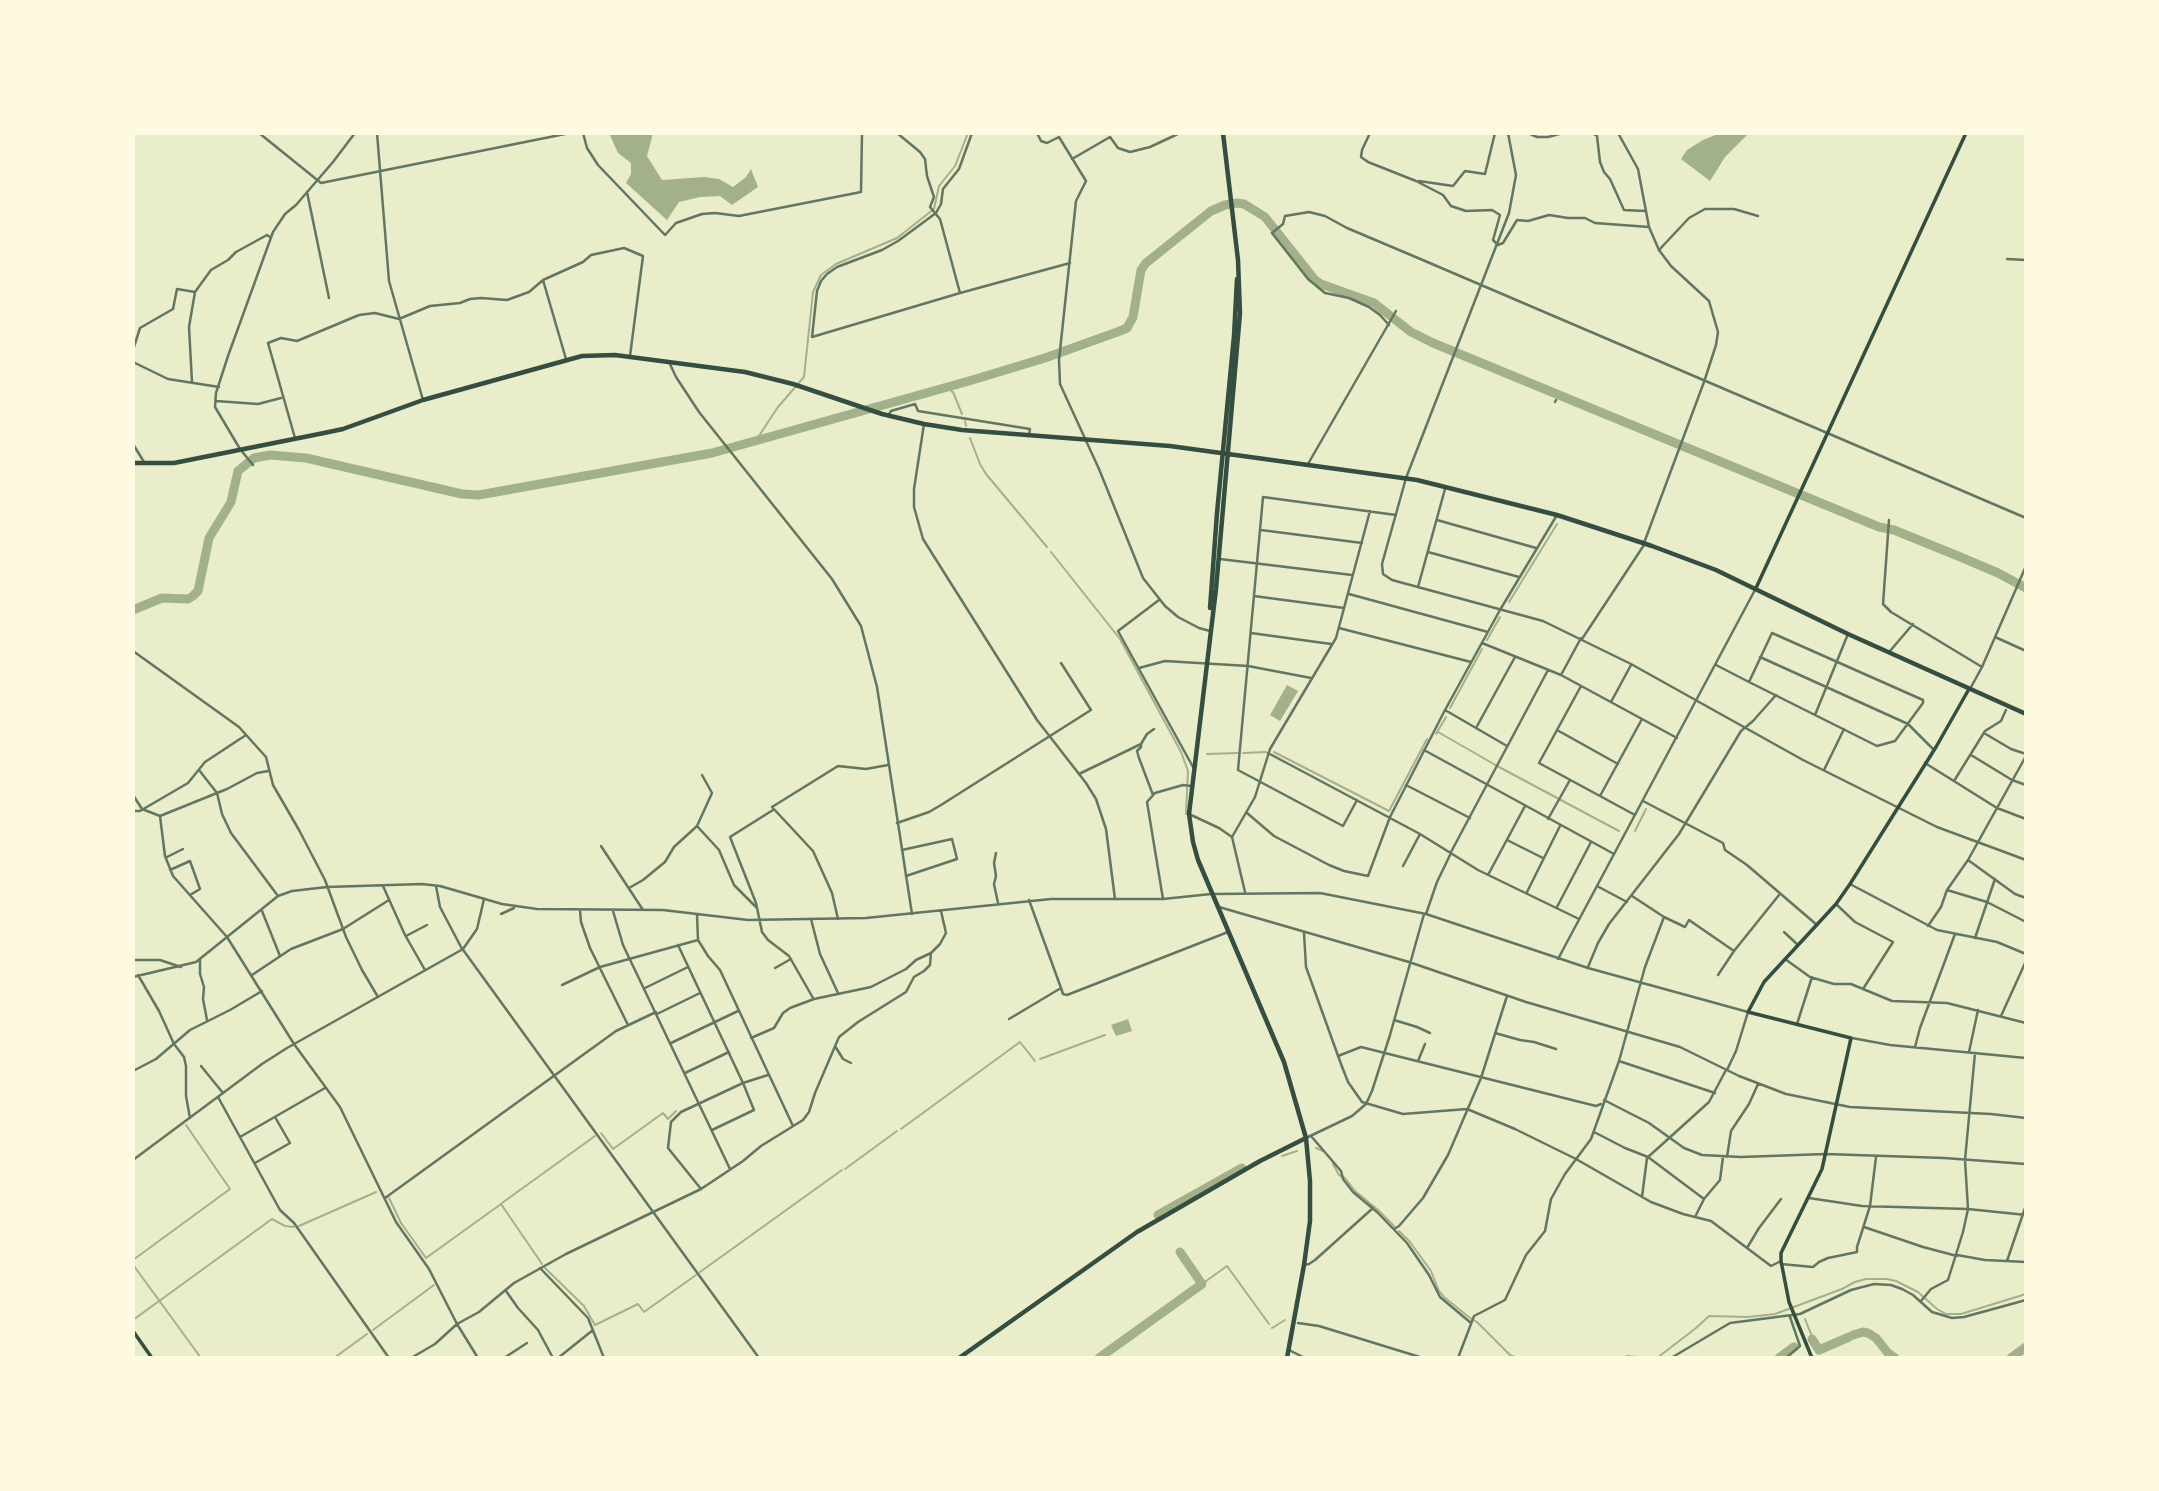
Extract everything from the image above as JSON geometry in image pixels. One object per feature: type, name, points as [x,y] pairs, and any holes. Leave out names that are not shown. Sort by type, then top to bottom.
[{"type":"highway","points":[[1223,133],[1238,260],[1211,620],[1195,769],[1188,785],[1189,814],[1193,842],[1211,894],[1230,932],[1284,1062],[1309,1137],[1311,1200],[1304,1265],[1287,1358]]},
{"type":"highway","points":[[133,463],[174,463],[343,429],[423,400],[566,359],[599,355],[630,357],[745,372],[793,384],[852,405],[924,425],[1225,453],[1308,464],[1446,486],[1557,515],[1686,558],[2026,714]]},
{"type":"highway","points":[[959,1358],[1137,1232],[1260,1161],[1309,1137]]},
{"type":"main road","points":[[1756,588],[1966,133]]},
{"type":"main road","points":[[1812,1358],[1792,1314],[1781,1262],[1784,1246],[1818,1179],[1826,1154],[1851,1038],[1748,1012],[1764,982],[1836,904],[1850,884],[1969,689]]},
{"type":"main road","points":[[133,1331],[152,1358]]},
{"type":"street","points":[[259,133],[321,183],[570,133]]},
{"type":"street","points":[[253,465],[240,449],[215,407],[232,343],[270,237],[285,214],[317,181],[355,133]]},
{"type":"street","points":[[377,133],[388,281],[423,400]]},
{"type":"street","points":[[583,133],[587,148],[598,165],[665,235],[676,223],[702,214],[739,216],[861,192],[862,133]]},
{"type":"street","points":[[897,133],[925,159],[934,197],[930,207],[940,219],[960,293]]},
{"type":"street","points":[[972,133],[959,169],[943,189],[941,205],[889,247],[837,268],[821,281],[817,291],[813,337],[1070,263]]},
{"type":"street","points":[[1037,133],[1041,141],[1047,143],[1059,136],[1086,181],[1076,201],[1059,360],[1060,384],[1122,524],[1138,568],[1159,600],[1178,617],[1210,631]]},
{"type":"street","points":[[1072,159],[1109,135],[1118,148],[1130,152],[1150,147],[1178,133]]},
{"type":"street","points":[[1370,133],[1361,157],[1443,195],[1457,208],[1466,211],[1492,210],[1500,215],[1493,240],[1498,245]]},
{"type":"street","points":[[1416,181],[1453,186],[1465,171],[1485,174],[1495,133]]},
{"type":"street","points":[[1508,133],[1516,175],[1509,213],[1406,478],[1382,564],[1382,573],[1392,580],[1543,621],[1631,664],[1763,738],[1937,827],[2026,860]]},
{"type":"street","points":[[1528,133],[1537,137],[1563,133]]},
{"type":"street","points":[[1592,133],[1597,136],[1604,172],[1611,179],[1624,210],[1645,211]]},
{"type":"street","points":[[1561,675],[1581,639],[1644,543],[1718,340],[1709,301],[1671,267],[1659,250],[1649,227],[1638,169],[1618,133]]},
{"type":"street","points":[[307,192],[329,298]]},
{"type":"street","points":[[1659,250],[1689,218],[1705,209],[1734,209],[1758,216]]},
{"type":"street","points":[[1390,323],[1359,302],[1325,293],[1308,279],[1273,233],[1280,227],[1285,216],[1318,213],[1347,228],[1704,382],[2026,518]]},
{"type":"street","points":[[1498,245],[1503,243],[1517,220],[1528,221],[1549,215],[1585,218],[1595,223],[1649,227]]},
{"type":"street","points":[[192,382],[189,327],[195,292],[211,270],[236,252],[267,235],[270,237]]},
{"type":"street","points":[[295,438],[268,343],[281,338],[297,341],[359,315],[375,313],[399,319],[430,306],[481,298],[507,300],[529,292],[543,280],[591,256],[624,248],[643,256],[630,357]]},
{"type":"street","points":[[2007,259],[2026,260]]},
{"type":"street","points":[[543,280],[566,359]]},
{"type":"street","points":[[133,350],[140,328],[173,309],[177,289],[195,292]]},
{"type":"street","points":[[1308,464],[1396,311]]},
{"type":"street","points":[[133,362],[168,379],[219,387]]},
{"type":"street","points":[[669,362],[687,395],[832,579],[861,626],[875,675],[912,914]]},
{"type":"street","points":[[216,401],[258,404],[282,397]]},
{"type":"street","points":[[888,416],[891,411],[915,404],[918,411],[1030,429],[1029,435]]},
{"type":"street","points":[[924,425],[914,489],[914,507],[923,539],[1048,736],[1096,799],[1105,823],[1115,899]]},
{"type":"street","points":[[133,444],[145,464]]},
{"type":"street","points":[[1418,587],[1446,486]]},
{"type":"street","points":[[1357,800],[1343,826],[1238,770],[1263,497],[1396,515]]},
{"type":"street","points":[[1232,837],[1261,782],[1268,753],[1339,628],[1370,511]]},
{"type":"street","points":[[1247,813],[1274,836],[1329,865],[1368,876],[1390,817],[1424,750],[1500,610],[1557,515]]},
{"type":"street","points":[[1437,520],[1536,548]]},
{"type":"street","points":[[1889,520],[1883,604],[1891,612],[1982,667]]},
{"type":"street","points":[[1260,529],[1362,543]]},
{"type":"street","points":[[1428,552],[1520,577]]},
{"type":"street","points":[[1216,559],[1353,575]]},
{"type":"street","points":[[1969,689],[1982,667],[2026,566]]},
{"type":"street","points":[[1558,959],[1756,588]]},
{"type":"street","points":[[1348,594],[1488,632]]},
{"type":"street","points":[[1254,596],[1344,608]]},
{"type":"street","points":[[1159,600],[1118,631],[1195,769]]},
{"type":"street","points":[[1889,653],[1913,625]]},
{"type":"street","points":[[1339,628],[1471,662]]},
{"type":"street","points":[[1251,633],[1332,644]]},
{"type":"street","points":[[1716,665],[1749,682],[1877,746],[1895,741],[1923,703],[1923,700],[1772,633],[1749,682]]},
{"type":"street","points":[[1815,715],[1848,634]]},
{"type":"street","points":[[1995,638],[2026,651]]},
{"type":"street","points":[[1482,643],[1561,675],[1677,738]]},
{"type":"street","points":[[133,651],[228,719],[266,757],[273,785],[299,830],[327,887],[362,970],[378,997]]},
{"type":"street","points":[[1476,728],[1515,657]]},
{"type":"street","points":[[1760,657],[1908,724],[1934,750]]},
{"type":"street","points":[[1139,668],[1165,661],[1248,666],[1311,678]]},
{"type":"street","points":[[897,823],[929,812],[1091,710],[1061,663]]},
{"type":"street","points":[[1611,702],[1631,664]]},
{"type":"street","points":[[1471,1323],[1440,1297],[1410,1247],[1373,1208],[1356,1196],[1322,1147],[1309,1137],[1352,1116],[1366,1104],[1394,1020],[1409,962],[1437,882],[1485,785],[1548,670]]},
{"type":"street","points":[[1581,686],[1539,763],[1635,815]]},
{"type":"street","points":[[1588,968],[1609,925],[1685,824],[1741,730],[1747,727],[1776,695]]},
{"type":"street","points":[[1445,710],[1507,746]]},
{"type":"street","points":[[1954,781],[1984,733],[2001,721],[2006,710]]},
{"type":"street","points":[[1600,796],[1642,719]]},
{"type":"street","points":[[1153,795],[1138,751],[1147,734],[1154,729]]},
{"type":"street","points":[[1824,770],[1844,729]]},
{"type":"street","points":[[1557,730],[1618,764]]},
{"type":"street","points":[[1928,926],[2026,755],[1984,733]]},
{"type":"street","points":[[133,811],[140,811],[188,783],[205,762],[246,735]]},
{"type":"street","points":[[1079,774],[1141,744]]},
{"type":"street","points":[[1424,750],[1614,854]]},
{"type":"street","points":[[1268,753],[1390,817],[1488,875],[1579,919]]},
{"type":"street","points":[[1971,755],[2012,780],[2026,785]]},
{"type":"street","points":[[1926,763],[1997,807],[2026,819]]},
{"type":"street","points":[[838,919],[832,893],[813,851],[772,807],[838,766],[866,769],[888,765]]},
{"type":"street","points":[[199,770],[217,793],[231,834],[278,897]]},
{"type":"street","points":[[133,795],[142,809],[159,816],[217,793],[257,773],[270,770]]},
{"type":"street","points":[[629,888],[665,862],[674,847],[697,826],[712,793],[702,775]]},
{"type":"street","points":[[1548,819],[1570,780]]},
{"type":"street","points":[[1163,899],[1147,802],[1153,795],[1188,785]]},
{"type":"street","points":[[1406,785],[1470,818]]},
{"type":"street","points":[[1643,801],[1723,843],[1725,850],[1817,925]]},
{"type":"street","points":[[1488,875],[1525,806]]},
{"type":"street","points":[[774,810],[730,838],[757,908],[762,932],[791,959],[814,999]]},
{"type":"street","points":[[1189,814],[1232,837],[1245,893]]},
{"type":"street","points":[[159,816],[170,870],[228,937],[294,1044],[340,1107],[396,1222],[429,1269],[457,1325],[478,1358]]},
{"type":"street","points":[[697,826],[719,850],[734,885],[757,908]]},
{"type":"street","points":[[1527,892],[1560,826]]},
{"type":"street","points":[[1403,866],[1420,834]]},
{"type":"street","points":[[902,850],[952,839],[957,859],[906,876]]},
{"type":"street","points":[[1507,840],[1543,858]]},
{"type":"street","points":[[1557,908],[1591,842]]},
{"type":"street","points":[[601,846],[643,910]]},
{"type":"street","points":[[166,858],[183,849]]},
{"type":"street","points":[[996,853],[994,884],[998,903]]},
{"type":"street","points":[[1968,860],[2015,894],[2026,898]]},
{"type":"street","points":[[170,870],[190,861],[200,889],[190,895]]},
{"type":"street","points":[[1975,938],[1995,879]]},
{"type":"street","points":[[1850,884],[1937,930],[1997,942],[2025,953],[2026,946]]},
{"type":"street","points":[[383,886],[406,936],[426,970]]},
{"type":"street","points":[[436,886],[440,907],[463,949],[758,1358]]},
{"type":"street","points":[[133,977],[181,967],[200,959],[278,897],[292,891],[327,887],[436,886],[516,907],[663,910],[738,920],[838,919],[912,914],[1029,900],[1163,899],[1211,894],[1320,893],[1425,914],[1640,984],[1748,1012],[1736,1051],[1716,1093],[1648,1157],[1642,1197]]},
{"type":"street","points":[[1597,886],[1627,902]]},
{"type":"street","points":[[1947,890],[1987,902],[2026,922]]},
{"type":"street","points":[[1718,975],[1779,895]]},
{"type":"street","points":[[1631,896],[1685,927],[1689,920],[1734,951]]},
{"type":"street","points":[[133,1158],[262,1064],[463,949],[477,929],[484,899]]},
{"type":"street","points":[[252,975],[291,949],[343,929],[389,900]]},
{"type":"street","points":[[1029,900],[1063,994],[1067,995],[1230,932]]},
{"type":"street","points":[[1836,904],[1855,922],[1893,942],[1863,989]]},
{"type":"street","points":[[1218,906],[1409,962],[1627,1033],[1680,1047],[1758,1084],[1786,1094],[1836,1105],[2026,1118]]},
{"type":"street","points":[[501,914],[516,907]]},
{"type":"street","points":[[580,910],[590,948],[628,1025]]},
{"type":"street","points":[[613,910],[623,945],[730,1169]]},
{"type":"street","points":[[262,911],[280,957]]},
{"type":"street","points":[[751,1038],[774,1028],[783,1013],[790,1008],[814,999],[872,987],[931,953],[946,933],[942,911]]},
{"type":"street","points":[[697,915],[698,940],[720,970],[793,1127]]},
{"type":"street","points":[[1458,1358],[1474,1317],[1505,1300],[1524,1257],[1545,1231],[1551,1199],[1594,1132],[1664,917]]},
{"type":"street","points":[[811,919],[820,954],[838,993]]},
{"type":"street","points":[[406,936],[427,925]]},
{"type":"street","points":[[1304,932],[1305,964],[1338,1056],[1348,1082],[1366,1104],[1403,1114],[1467,1109],[1576,1159],[1642,1197],[1683,1214],[1711,1221],[1770,1266],[1781,1262],[1813,1267],[1828,1258],[1857,1252],[1870,1206],[1876,1157]]},
{"type":"street","points":[[1784,932],[1798,945]]},
{"type":"street","points":[[1915,1047],[1955,934]]},
{"type":"street","points":[[562,985],[600,967],[698,940]]},
{"type":"street","points":[[678,945],[754,1110],[712,1130]]},
{"type":"street","points":[[411,1358],[479,1312],[514,1283],[605,1234],[701,1189],[766,1142],[803,1121],[839,1037],[906,992],[914,977],[930,965],[931,953]]},
{"type":"street","points":[[200,959],[207,1020]]},
{"type":"street","points":[[775,968],[791,959]]},
{"type":"street","points":[[1785,959],[1811,977],[1834,984],[1851,984],[1892,1001],[1947,1003],[2026,1023]]},
{"type":"street","points":[[133,960],[160,960],[181,967]]},
{"type":"street","points":[[2001,1016],[2026,961]]},
{"type":"street","points":[[645,988],[688,967]]},
{"type":"street","points":[[138,975],[174,1044],[184,1057],[190,1118]]},
{"type":"street","points":[[1797,1025],[1811,977]]},
{"type":"street","points":[[1009,1019],[1061,988]]},
{"type":"street","points":[[133,1063],[135,1070],[156,1059],[190,1030],[262,991]]},
{"type":"street","points":[[384,1199],[616,1031],[701,993]]},
{"type":"street","points":[[1394,1229],[1404,1221],[1432,1184],[1448,1155],[1481,1078],[1507,995]]},
{"type":"street","points":[[1969,1052],[1978,1010]]},
{"type":"street","points":[[671,1043],[738,1011]]},
{"type":"street","points":[[1394,1020],[1430,1033]]},
{"type":"street","points":[[1496,1033],[1556,1049]]},
{"type":"street","points":[[1851,1038],[2026,1058]]},
{"type":"street","points":[[1418,1062],[1425,1044]]},
{"type":"street","points":[[835,1046],[843,1059],[851,1063]]},
{"type":"street","points":[[1338,1056],[1361,1047],[1596,1106],[1604,1101]]},
{"type":"street","points":[[685,1073],[729,1052]]},
{"type":"street","points":[[1922,1301],[1931,1289],[1948,1280],[1968,1209],[1965,1160],[1975,1053]]},
{"type":"street","points":[[1619,1061],[1716,1093]]},
{"type":"street","points":[[201,1066],[223,1093]]},
{"type":"street","points":[[701,1189],[668,1148],[671,1122],[681,1112],[743,1083],[768,1075]]},
{"type":"street","points":[[1696,1216],[1704,1199],[1720,1180],[1731,1131],[1749,1104],[1758,1084]]},
{"type":"street","points":[[240,1137],[325,1088]]},
{"type":"street","points":[[218,1097],[280,1210],[293,1223],[389,1358]]},
{"type":"street","points":[[1604,1101],[1634,1114],[1697,1154],[1725,1157],[1826,1154],[2026,1164]]},
{"type":"street","points":[[255,1163],[290,1143],[275,1117]]},
{"type":"street","points":[[1594,1132],[1648,1157],[1704,1199]]},
{"type":"street","points":[[1809,1198],[1870,1206],[1968,1209],[2024,1215]]},
{"type":"street","points":[[1747,1248],[1759,1227],[1781,1199]]},
{"type":"street","points":[[2007,1261],[2026,1205]]},
{"type":"street","points":[[1304,1265],[1315,1260],[1373,1208]]},
{"type":"street","points":[[1864,1227],[1923,1247],[1957,1255],[2026,1262]]},
{"type":"street","points":[[540,1268],[580,1309],[593,1329],[604,1358]]},
{"type":"street","points":[[1671,1358],[1730,1323],[1792,1314],[1851,1290],[1874,1284],[1902,1289],[1937,1314],[1952,1318],[2026,1300]]},
{"type":"street","points":[[506,1291],[538,1330],[555,1358],[593,1329]]},
{"type":"street","points":[[1786,1358],[1800,1346],[1792,1314]]},
{"type":"street","points":[[1298,1323],[1319,1326],[1423,1358]]},
{"type":"street","points":[[504,1358],[527,1343]]},
{"type":"street","points":[[1288,1350],[1305,1358]]},
{"type":"shaded area","points":[[609,133],[653,133],[647,156],[662,180],[704,177],[719,179],[733,187],[746,177],[751,169],[758,187],[732,205],[720,196],[679,202],[667,220],[626,183],[631,174],[631,163],[618,153]]},
{"type":"shaded area","points":[[1720,133],[1749,133],[1725,157],[1710,181],[1681,159],[1687,150]]},
{"type":"shaded area","points":[[1287,685],[1298,691],[1280,721],[1270,715]]},
{"type":"shaded area","points":[[1128,1019],[1132,1031],[1116,1036],[1111,1025]]},
{"type":"waterway","points":[[755,442],[778,407],[804,377],[813,292],[821,275],[836,264],[897,238],[934,209],[939,186],[955,166],[968,133]]},
{"type":"waterway","points":[[133,610],[162,598],[188,599],[198,591],[209,538],[231,502],[238,471],[254,458],[270,455],[306,458],[462,494],[479,495],[712,453],[969,381],[1045,358],[1127,328],[1133,317],[1141,270],[1146,263],[1211,211],[1237,203],[1244,204],[1265,217],[1315,280],[1374,303],[1411,332],[1433,343],[1879,527],[1894,530],[1958,556],[2026,588]]},
{"type":"waterway","points":[[946,388],[953,392],[962,414]]},
{"type":"waterway","points":[[965,421],[966,426]]},
{"type":"waterway","points":[[970,438],[986,474],[1047,547]]},
{"type":"waterway","points":[[1509,602],[1557,524]]},
{"type":"waterway","points":[[1051,552],[1120,639],[1181,752],[1188,771],[1186,814]]},
{"type":"waterway","points":[[1487,640],[1500,617]]},
{"type":"waterway","points":[[1450,708],[1482,649]]},
{"type":"waterway","points":[[1436,734],[1446,717]]},
{"type":"waterway","points":[[1438,732],[1619,831]]},
{"type":"waterway","points":[[1274,752],[1389,811],[1427,739]]},
{"type":"waterway","points":[[1243,753],[1266,752]]},
{"type":"waterway","points":[[1207,754],[1238,753]]},
{"type":"waterway","points":[[1635,831],[1646,809]]},
{"type":"waterway","points":[[1040,1059],[1105,1035]]},
{"type":"waterway","points":[[901,1129],[1020,1042],[1035,1061]]},
{"type":"waterway","points":[[601,1133],[613,1149],[663,1113],[668,1119],[676,1111]]},
{"type":"waterway","points":[[133,1260],[230,1189],[186,1125]]},
{"type":"waterway","points":[[845,1169],[897,1131]]},
{"type":"waterway","points":[[502,1203],[595,1136]]},
{"type":"waterway","points":[[1316,1148],[1323,1151]]},
{"type":"waterway","points":[[1282,1156],[1297,1151]]},
{"type":"waterway","points":[[1333,1164],[1339,1175],[1394,1226]]},
{"type":"waterway","points":[[1158,1215],[1242,1168]]},
{"type":"waterway","points":[[700,1272],[842,1170]]},
{"type":"waterway","points":[[299,1226],[376,1192]]},
{"type":"waterway","points":[[389,1198],[401,1223],[426,1258],[501,1204],[542,1264]]},
{"type":"waterway","points":[[133,1320],[272,1219],[285,1226],[294,1227]]},
{"type":"waterway","points":[[1399,1231],[1431,1271],[1444,1297],[1477,1322],[1510,1355],[1517,1358]]},
{"type":"waterway","points":[[1099,1358],[1202,1284],[1180,1252]]},
{"type":"waterway","points":[[134,1266],[201,1358]]},
{"type":"waterway","points":[[1202,1284],[1227,1266],[1269,1324]]},
{"type":"waterway","points":[[545,1268],[584,1306],[595,1325],[638,1304],[644,1312],[696,1275]]},
{"type":"waterway","points":[[1657,1358],[1709,1316],[1748,1317],[1775,1314],[1866,1279],[1896,1281],[1918,1292],[1946,1314],[1961,1314],[2026,1294]]},
{"type":"waterway","points":[[373,1330],[434,1285]]},
{"type":"waterway","points":[[1805,1319],[1813,1339]]},
{"type":"waterway","points":[[1272,1328],[1285,1320]]},
{"type":"waterway","points":[[1853,1335],[1868,1333],[1895,1358]]},
{"type":"waterway","points":[[334,1358],[367,1334]]},
{"type":"waterway","points":[[1812,1339],[1819,1350],[1849,1337]]},
{"type":"waterway","points":[[1779,1358],[1794,1347]]},
{"type":"waterway","points":[[2011,1358],[2026,1347]]},
{"type":"waterway","points":[[1625,1358],[1647,1358]]}]
